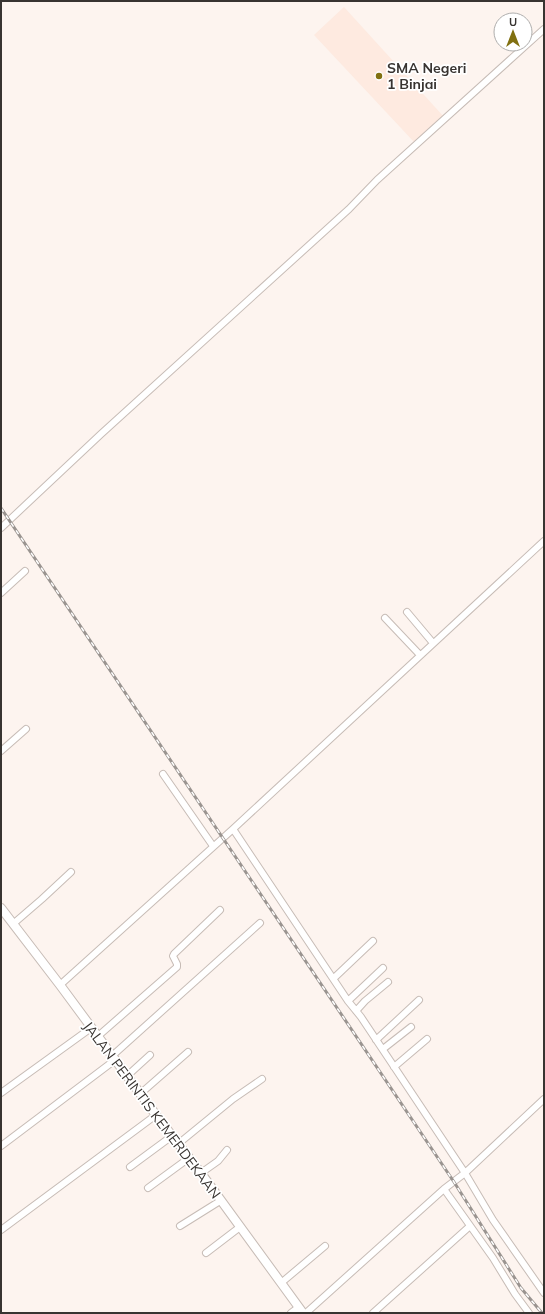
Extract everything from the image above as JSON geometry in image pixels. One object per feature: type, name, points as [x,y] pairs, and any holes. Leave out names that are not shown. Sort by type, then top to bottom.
[{"type":"street","points":[[1,528],[95,440],[349,209],[377,180],[544,29]]},
{"type":"street","points":[[60,985],[233,828],[544,541]]},
{"type":"street","points":[[1,593],[25,572]]},
{"type":"street","points":[[407,612],[433,643]]},
{"type":"street","points":[[385,618],[420,655]]},
{"type":"street","points":[[1,751],[26,729]]},
{"type":"street","points":[[163,774],[213,846]]},
{"type":"street","points":[[233,828],[348,1001],[383,1049],[465,1173],[493,1220],[544,1293]]},
{"type":"street","points":[[13,924],[71,872]]},
{"type":"street","name":"JALAN PERINTIS KEMERDEKAAN","points":[[1,908],[60,985],[301,1310]]},
{"type":"street","points":[[98,1037],[177,966],[173,957],[174,954],[220,910]]},
{"type":"street","points":[[1,1146],[114,1058],[260,923]]},
{"type":"street","points":[[334,978],[373,941]]},
{"type":"street","points":[[348,1001],[383,968]]},
{"type":"street","points":[[356,1011],[365,1001],[388,982]]},
{"type":"street","points":[[376,1040],[419,1000]]},
{"type":"street","points":[[383,1049],[411,1026]]},
{"type":"street","points":[[1,1093],[91,1028]]},
{"type":"street","points":[[394,1067],[427,1039]]},
{"type":"street","points":[[140,1094],[188,1052]]},
{"type":"street","points":[[127,1076],[150,1055]]},
{"type":"street","points":[[178,1144],[234,1099],[262,1079]]},
{"type":"street","points":[[306,1313],[444,1189],[465,1173],[543,1103]]},
{"type":"street","points":[[1,1230],[156,1115]]},
{"type":"street","points":[[130,1167],[172,1136]]},
{"type":"street","points":[[200,1173],[222,1157],[227,1150]]},
{"type":"street","points":[[148,1188],[189,1158]]},
{"type":"street","points":[[444,1189],[529,1313]]},
{"type":"street","points":[[180,1226],[220,1201]]},
{"type":"street","points":[[373,1313],[470,1226]]},
{"type":"street","points":[[206,1253],[240,1227]]},
{"type":"street","points":[[281,1283],[325,1246]]},
{"type":"street","points":[[291,1313],[301,1310]]},
{"type":"shaded area","name":"SMA Negeri 1 Binjai","points":[[344,7],[444,117],[415,143],[314,35]]},
{"type":"railway","points":[[1,508],[454,1182],[521,1288],[542,1313]]},
{"type":"place","name":"SMA Negeri 1 Binjai","points":[[379,76]]}]
